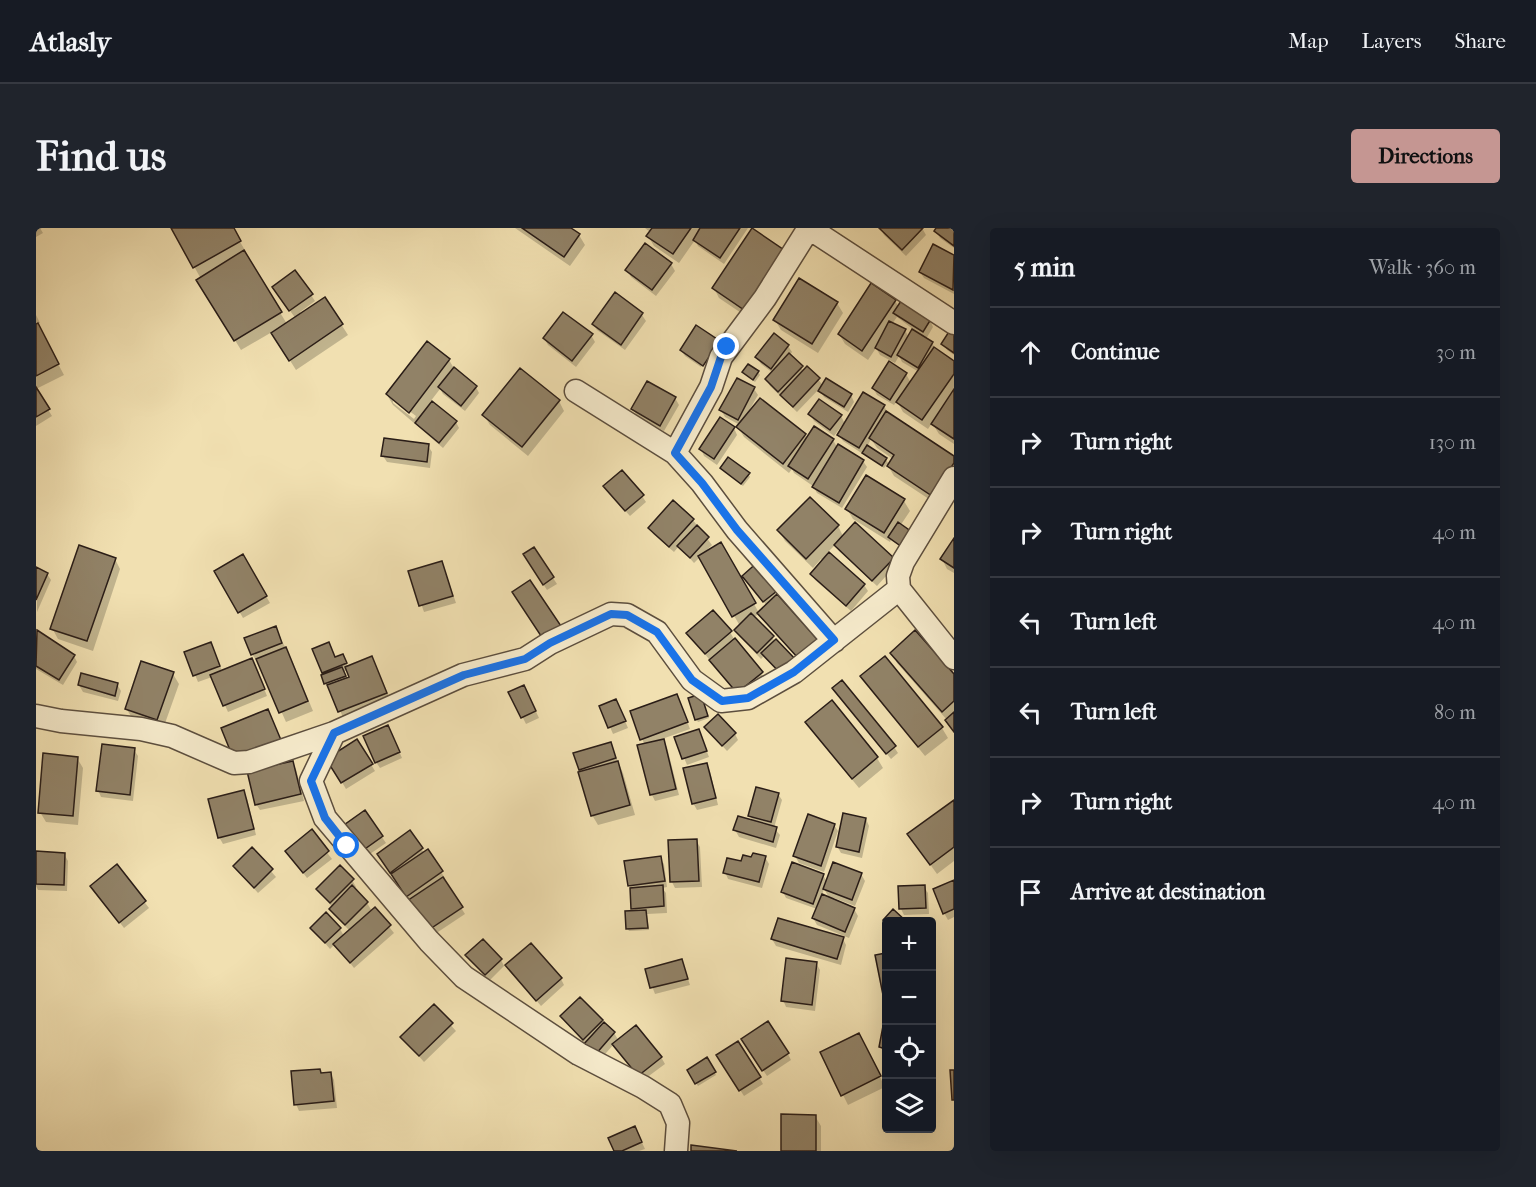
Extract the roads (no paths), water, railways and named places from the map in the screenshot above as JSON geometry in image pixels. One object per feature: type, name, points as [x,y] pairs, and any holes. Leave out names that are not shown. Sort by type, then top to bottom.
[{"type":"street","points":[[675,453],[711,387],[721,357],[765,298],[809,228],[954,323]]},
{"type":"street","points":[[576,391],[675,453],[702,483],[737,530],[834,640]]},
{"type":"street","points":[[954,478],[903,562],[898,576],[899,589],[954,658]]},
{"type":"street","points":[[36,716],[61,721],[141,729],[172,736],[234,763],[249,762],[334,733],[464,675],[525,659],[550,643],[611,614],[627,615],[657,632],[692,680],[722,701],[748,698],[794,672],[899,589]]},
{"type":"street","points":[[334,733],[311,781],[325,818],[347,846],[429,941],[464,977],[579,1054],[643,1087],[670,1104],[678,1123],[676,1151]]}]
